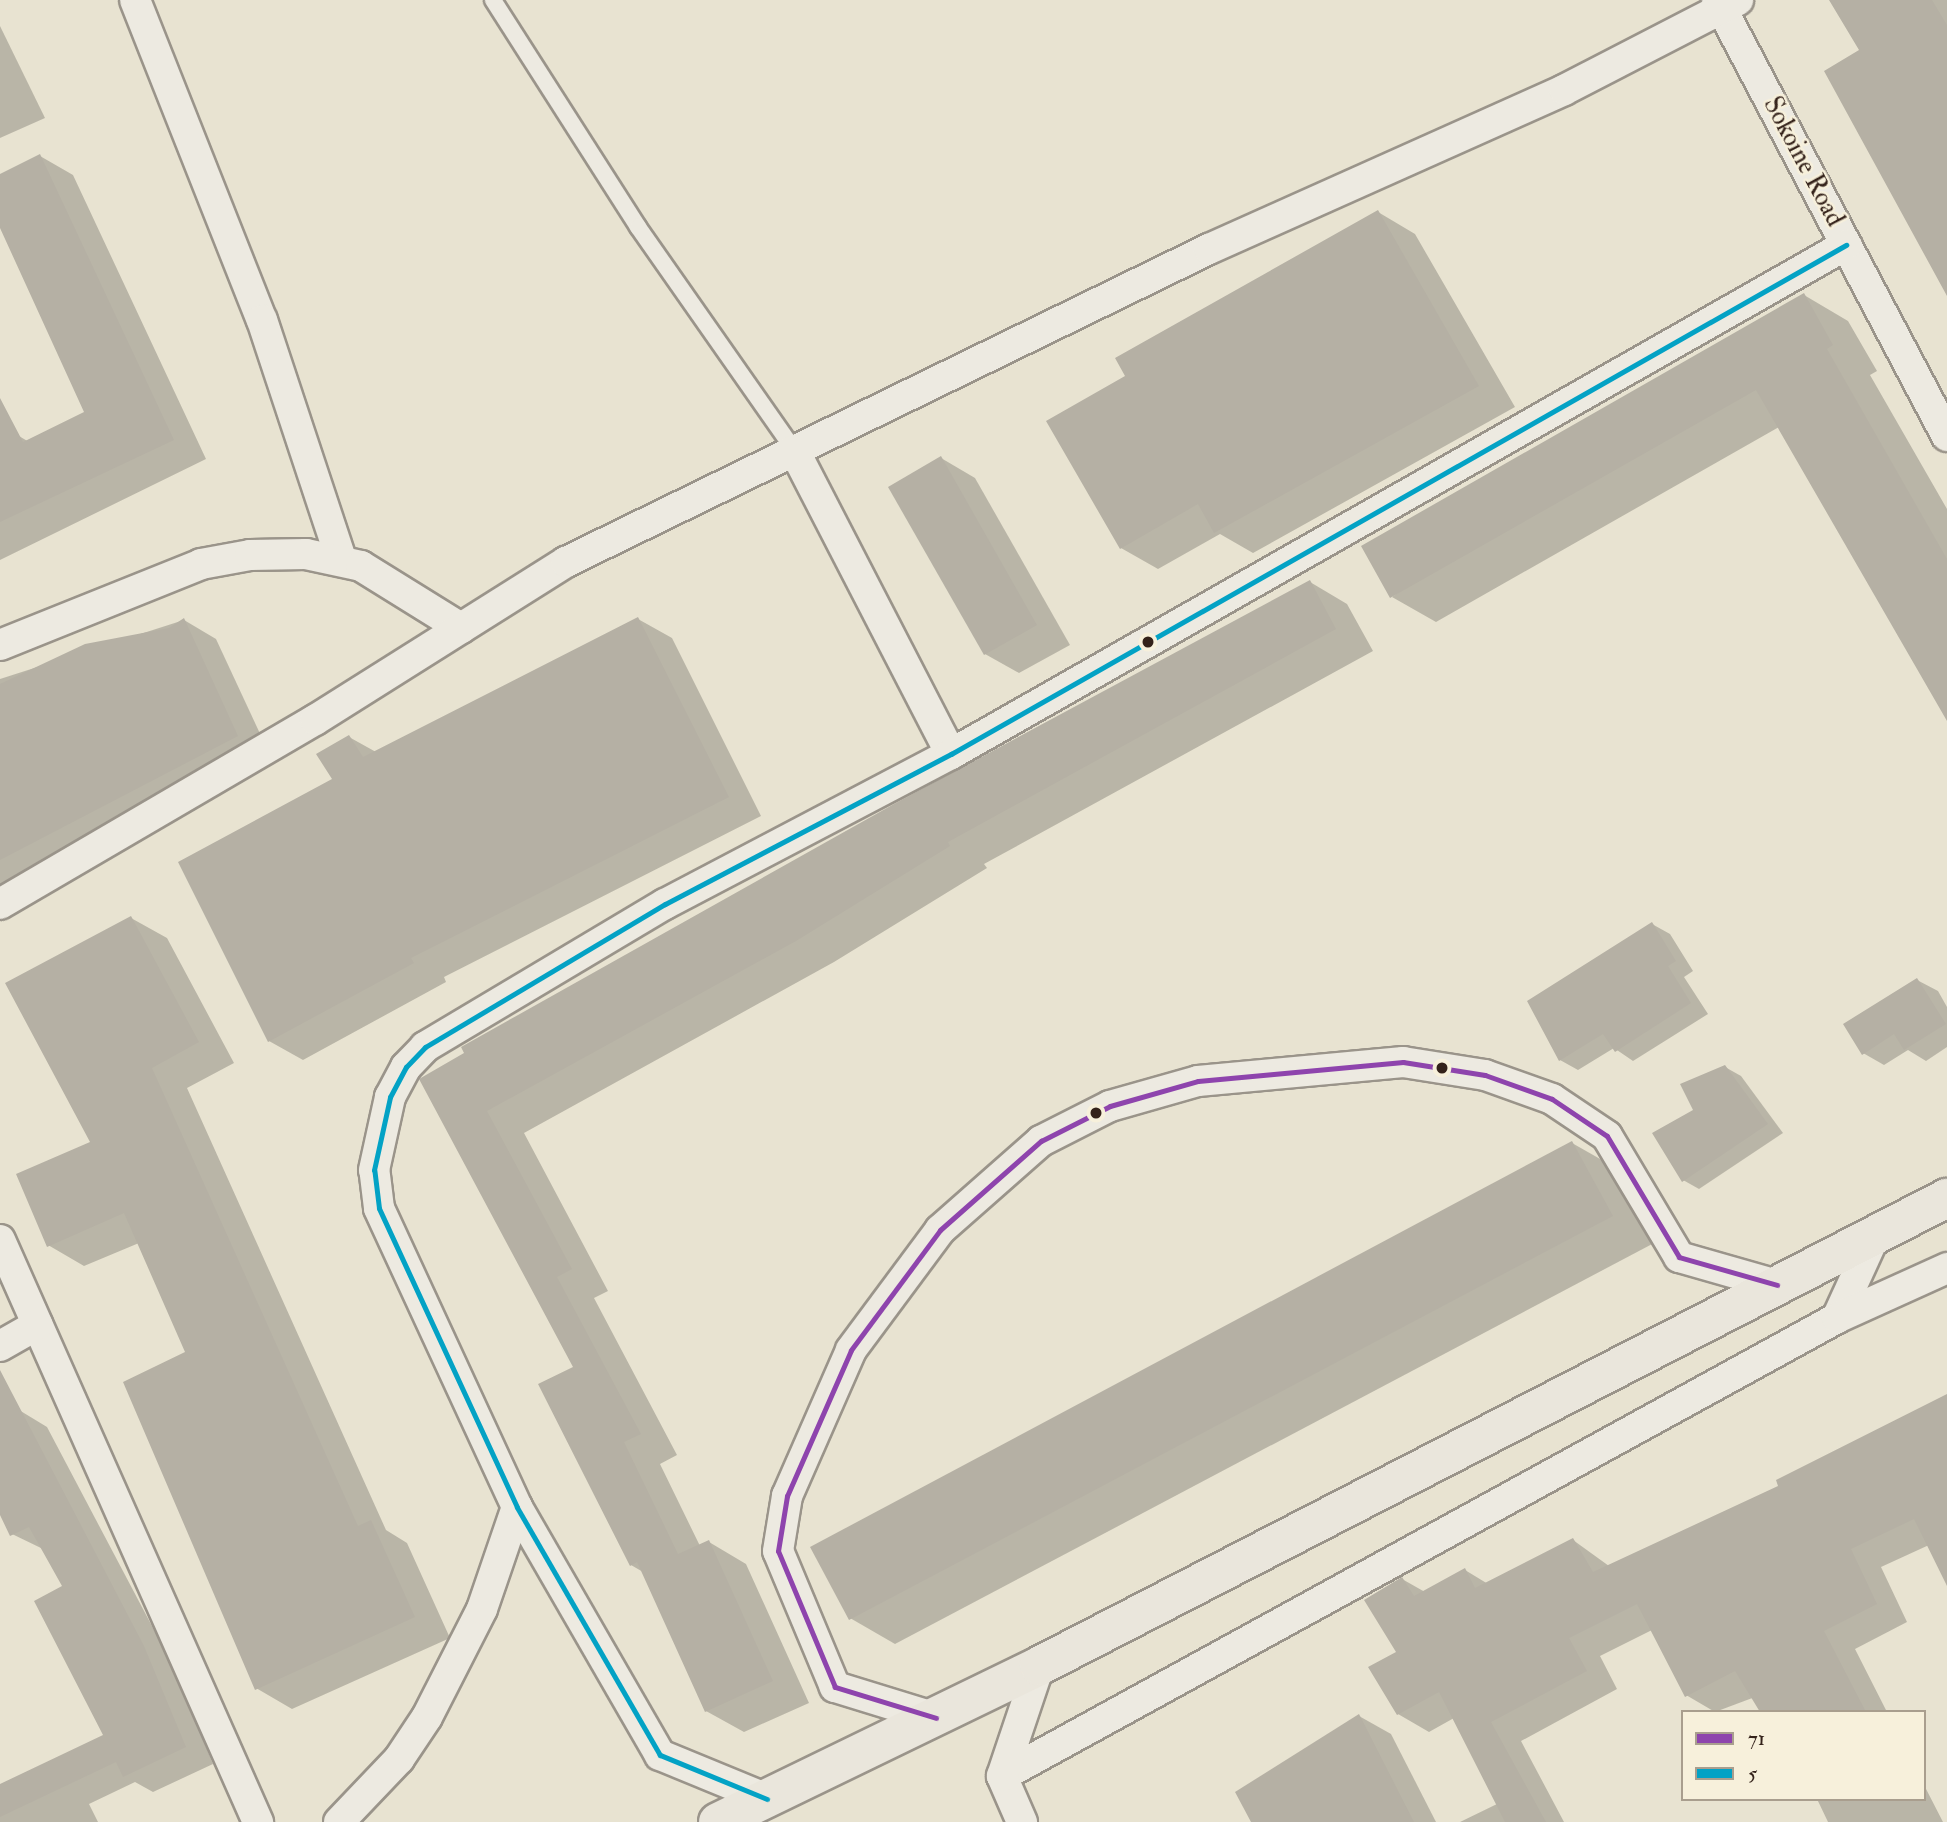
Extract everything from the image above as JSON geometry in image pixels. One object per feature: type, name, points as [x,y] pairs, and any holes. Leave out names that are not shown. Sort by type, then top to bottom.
[{"type":"highway","points":[[718,1822],[936,1718],[1947,1198]]},
{"type":"street","points":[[135,0],[262,320],[341,559]]},
{"type":"street","points":[[0,904],[461,628],[566,562],[1726,3]]},
{"type":"street","name":"Sokoine Road","points":[[1726,3],[1846,245],[1947,436]]},
{"type":"street","points":[[767,1799],[660,1755],[517,1507],[379,1208],[374,1170],[396,1083],[425,1047],[665,904],[951,754],[1846,245]]},
{"type":"street","points":[[794,450],[951,754]]},
{"type":"street","points":[[0,645],[201,564],[250,555],[341,559],[461,628]]},
{"type":"street","points":[[936,1718],[835,1687],[778,1551],[788,1496],[851,1350],[940,1230],[1053,1135],[1110,1106],[1211,1079],[1403,1062],[1485,1075],[1552,1099],[1607,1136],[1679,1257],[1777,1285]]},
{"type":"street","points":[[1837,1318],[1875,1235]]},
{"type":"street","points":[[0,1240],[258,1822]]},
{"type":"street","points":[[1002,1776],[1837,1318],[1947,1268]]},
{"type":"street","points":[[0,1346],[37,1325]]},
{"type":"street","points":[[339,1822],[399,1759],[426,1717],[482,1609],[517,1507]]},
{"type":"street","points":[[1022,1822],[1002,1776],[1038,1666]]},
{"type":"lane","points":[[493,0],[638,227],[794,450]]},
{"type":"building","points":[[1829,0],[1932,0],[1947,25],[1947,296],[1824,71],[1859,50]]},
{"type":"building","points":[[40,154],[174,440],[0,522],[0,398],[23,442],[84,412],[0,228],[0,174]]},
{"type":"building","points":[[1378,210],[1479,386],[1214,533],[1198,504],[1120,549],[1046,421],[1125,376],[1115,358]]},
{"type":"building","points":[[1804,293],[1833,345],[1827,349],[1947,559],[1947,721],[1756,390],[1390,598],[1361,546]]},
{"type":"building","points":[[941,456],[1037,625],[984,655],[888,487]]},
{"type":"building","points":[[1310,580],[1336,629],[948,842],[950,846],[796,941],[487,1111],[572,1269],[557,1277],[641,1434],[624,1442],[678,1554],[709,1540],[773,1681],[705,1712],[637,1562],[630,1566],[538,1384],[573,1367],[419,1079],[464,1053],[461,1047],[894,804]]},
{"type":"building","points":[[638,617],[729,797],[411,958],[414,963],[268,1042],[178,862],[332,779],[316,754],[349,735],[363,757]]},
{"type":"building","points":[[184,618],[238,736],[0,860],[0,684],[85,644],[169,628]]},
{"type":"building","points":[[131,916],[199,1042],[152,1068],[358,1526],[371,1520],[415,1617],[255,1690],[123,1382],[185,1352],[124,1213],[47,1247],[16,1174],[90,1142],[5,983]]},
{"type":"building","points":[[1652,922],[1676,961],[1668,966],[1691,1003],[1615,1052],[1603,1034],[1559,1061],[1527,1001]]},
{"type":"building","points":[[1917,978],[1946,1024],[1904,1050],[1894,1034],[1862,1055],[1843,1024]]},
{"type":"building","points":[[1725,1065],[1768,1124],[1682,1182],[1652,1133],[1693,1110],[1680,1084]]},
{"type":"building","points":[[1572,1141],[1613,1216],[849,1620],[810,1547]]},
{"type":"building","points":[[0,1370],[144,1646],[186,1747],[123,1777],[116,1762],[0,1817],[0,1784],[103,1735],[34,1601],[62,1586],[29,1527],[10,1536],[0,1515]]},
{"type":"building","points":[[1947,1394],[1947,1586],[1914,1519],[1851,1549],[1877,1604],[1824,1631],[1865,1710],[1759,1710],[1735,1671],[1685,1697],[1637,1604],[1569,1638],[1587,1671],[1491,1722],[1546,1822],[1505,1822],[1439,1692],[1397,1715],[1368,1667],[1396,1652],[1364,1600],[1402,1577],[1414,1596],[1465,1568],[1475,1588],[1573,1538],[1593,1572],[1778,1486],[1776,1480]]},
{"type":"building","points":[[1359,1714],[1414,1822],[1251,1822],[1235,1792]]},
{"type":"transit line","name":"5","points":[[767,1799],[660,1755],[517,1507],[379,1208],[374,1170],[390,1097],[406,1067],[425,1047],[665,904],[951,754],[1846,245]]},
{"type":"transit line","name":"71","points":[[936,1718],[835,1687],[778,1551],[787,1496],[851,1350],[940,1230],[1041,1141],[1110,1106],[1198,1081],[1403,1062],[1485,1075],[1552,1099],[1607,1136],[1679,1257],[1777,1285]]}]
